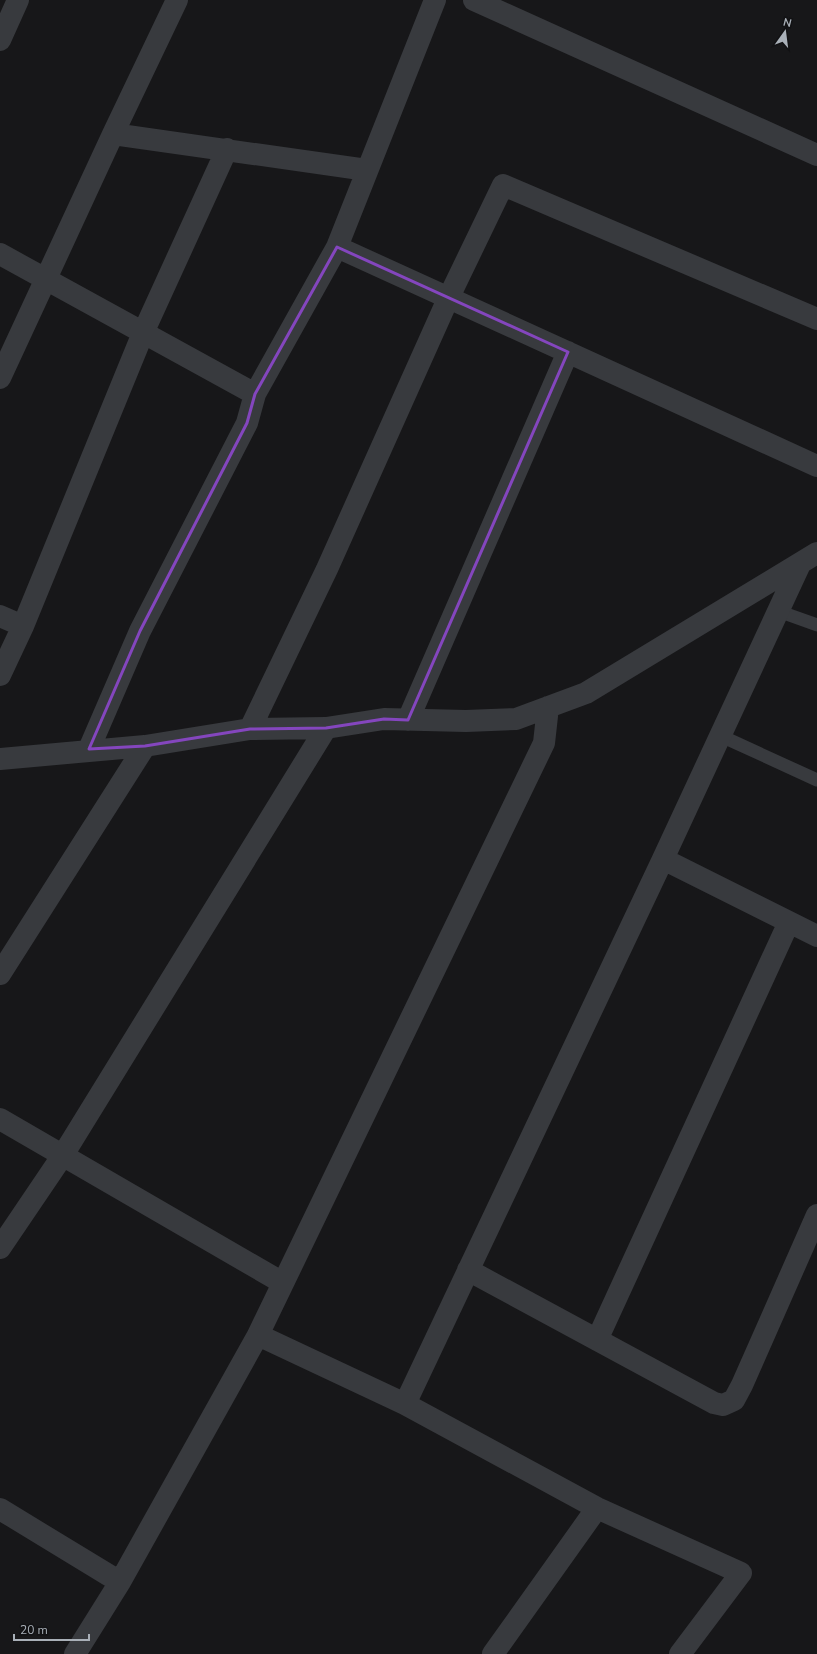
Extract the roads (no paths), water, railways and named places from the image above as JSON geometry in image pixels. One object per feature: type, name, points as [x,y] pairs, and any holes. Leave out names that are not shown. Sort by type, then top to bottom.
[{"type":"street","points":[[0,40],[18,0]]},
{"type":"street","points":[[0,378],[112,134],[177,0]]},
{"type":"street","points":[[89,749],[140,631],[247,423],[255,394],[337,247],[434,0]]},
{"type":"street","points":[[474,0],[817,155]]},
{"type":"street","points":[[112,134],[227,149],[367,170]]},
{"type":"street","points":[[0,675],[23,626],[143,333],[227,149]]},
{"type":"street","points":[[250,729],[327,568],[448,299],[503,184],[817,319]]},
{"type":"street","points":[[337,247],[448,299],[817,466]]},
{"type":"street","points":[[0,254],[255,394]]},
{"type":"street","points":[[408,720],[568,352]]},
{"type":"street","points":[[0,759],[89,749],[145,746],[250,729],[326,728],[384,719],[466,721],[516,720],[586,693],[809,558]]},
{"type":"street","points":[[405,1404],[721,736],[778,611],[809,558]]},
{"type":"street","points":[[0,616],[23,626]]},
{"type":"street","points":[[75,1654],[120,1582],[258,1334],[544,743],[548,707]]},
{"type":"street","points":[[0,1248],[63,1155],[326,728]]},
{"type":"street","points":[[0,974],[145,746]]},
{"type":"street","points":[[663,859],[817,936]]},
{"type":"street","points":[[598,1340],[789,922]]},
{"type":"street","points":[[0,1119],[283,1283]]},
{"type":"street","points":[[468,1270],[714,1403],[723,1405],[734,1400],[742,1385],[817,1215]]},
{"type":"street","points":[[258,1334],[405,1404],[597,1508],[741,1573],[680,1654]]},
{"type":"street","points":[[493,1654],[597,1508]]},
{"type":"street","points":[[0,1509],[120,1582]]},
{"type":"lane","points":[[778,611],[817,626]]},
{"type":"lane","points":[[721,736],[817,780]]}]
